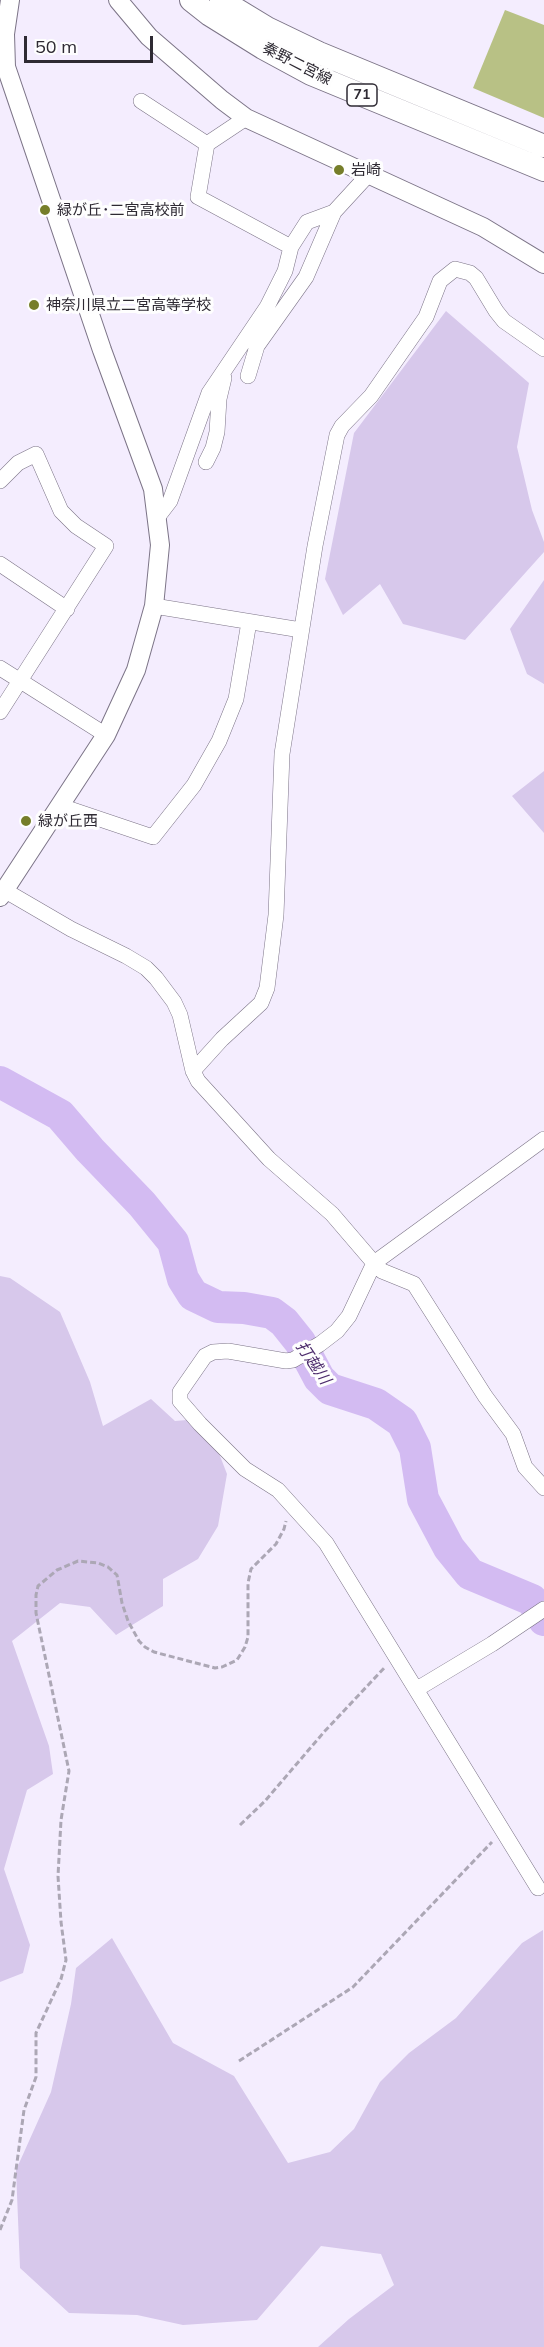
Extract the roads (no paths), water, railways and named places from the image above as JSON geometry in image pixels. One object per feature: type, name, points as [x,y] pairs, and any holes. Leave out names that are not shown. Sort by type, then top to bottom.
[{"type":"main road","name":"秦野二宮線","points":[[191,0],[262,48],[311,74],[544,170]]},
{"type":"main road","name":"秦野二宮線","points":[[221,0],[267,28],[319,53],[544,146]]},
{"type":"street","points":[[10,0],[3,68],[153,489],[160,545],[154,606],[136,670],[106,735],[2,893],[126,956],[146,968],[156,978],[174,1002],[180,1015],[193,1071],[206,1089],[269,1159],[332,1214],[382,1271],[414,1284],[479,1387],[513,1434],[525,1467],[544,1488]]},
{"type":"street","points":[[122,2],[149,37],[246,118],[483,227],[544,264]]},
{"type":"street","points":[[141,101],[207,144]]},
{"type":"street","points":[[246,118],[207,144],[198,197],[291,247]]},
{"type":"street","points":[[248,376],[258,346],[306,277],[334,212],[368,175]]},
{"type":"street","points":[[157,518],[170,501],[209,393],[267,307],[285,271],[291,247],[307,222],[334,212]]},
{"type":"street","points":[[193,1071],[222,1039],[261,1002],[267,988],[276,915],[282,754],[321,511],[337,435],[342,426],[370,396],[426,317],[440,281],[455,269],[470,273],[476,278],[504,321],[544,350]]},
{"type":"street","points":[[206,462],[217,432],[219,399],[227,366]]},
{"type":"street","points":[[0,481],[18,463],[36,454],[62,511],[75,526],[106,546],[0,712]]},
{"type":"street","points":[[0,564],[67,609]]},
{"type":"street","points":[[154,606],[301,630]]},
{"type":"street","points":[[61,806],[153,837],[194,785],[219,741],[236,699],[249,622]]},
{"type":"street","points":[[0,668],[106,735]]},
{"type":"street","points":[[538,1888],[326,1543],[278,1490],[245,1469],[200,1424],[180,1401],[180,1392],[205,1356],[219,1351],[286,1361],[320,1344],[337,1331],[349,1316],[374,1263],[544,1139]]},
{"type":"street","points":[[417,1689],[492,1644],[544,1609]]},
{"type":"waterway","name":"打越川","points":[[0,1082],[60,1115],[142,1204],[173,1242],[183,1279],[193,1295],[218,1307],[244,1308],[272,1313],[284,1322],[300,1342],[319,1378],[330,1389],[376,1404],[402,1422],[415,1448],[423,1499],[449,1548],[470,1574],[532,1600],[544,1620]]},
{"type":"place","name":"岩崎","points":[[339,170]]},
{"type":"place","name":"緑が丘･二宮高校前","points":[[45,210]]},
{"type":"place","name":"神奈川県立二宮高等学校","points":[[34,305]]},
{"type":"place","name":"緑が丘西","points":[[26,821]]}]
